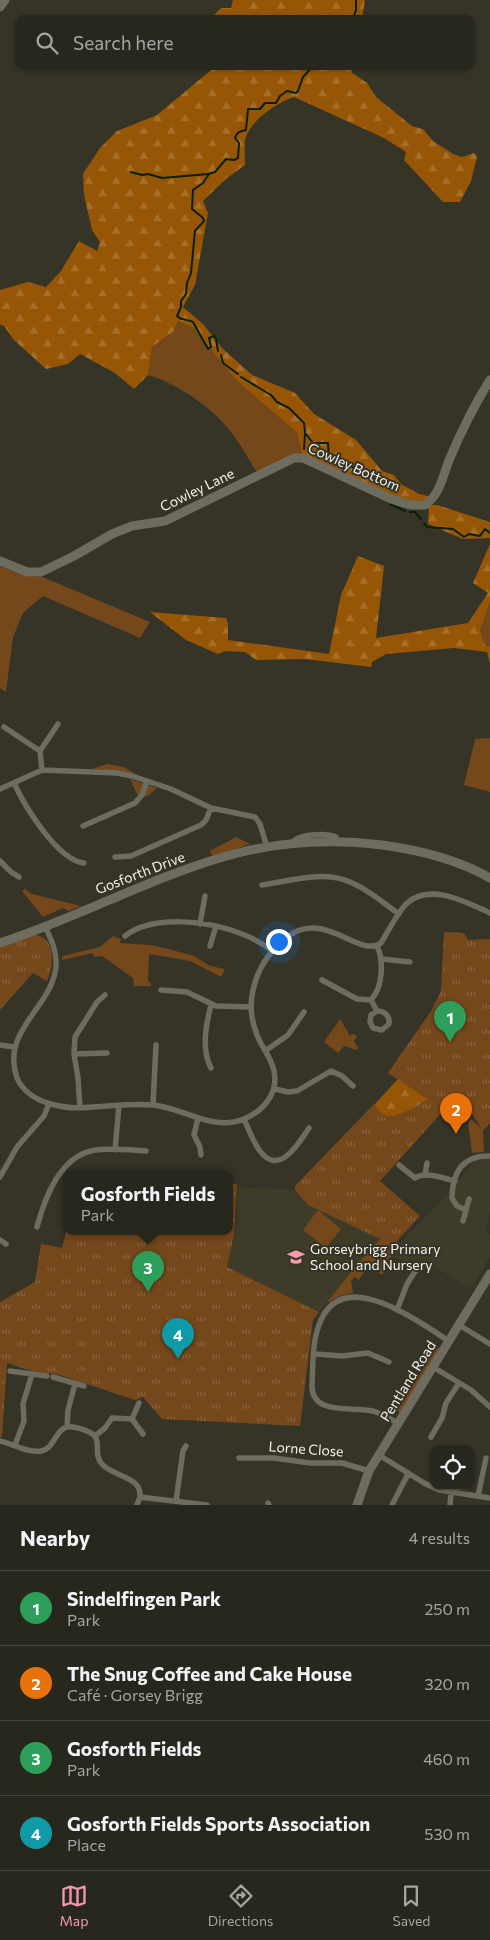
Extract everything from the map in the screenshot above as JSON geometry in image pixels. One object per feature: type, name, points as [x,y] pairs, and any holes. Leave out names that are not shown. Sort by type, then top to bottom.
[{"type":"street","points":[[0,7],[6,0]]},
{"type":"street","name":"Cowley Bottom","points":[[294,458],[303,458],[402,503],[425,505],[434,497],[451,457],[490,380]]},
{"type":"street","name":"Cowley Lane","points":[[0,561],[28,572],[42,572],[123,529],[165,522],[294,458]]},
{"type":"street","points":[[42,770],[40,752],[58,724]]},
{"type":"street","points":[[4,727],[40,752]]},
{"type":"street","points":[[0,789],[42,770],[117,773],[147,780],[211,808],[255,818],[260,824],[267,847]]},
{"type":"street","points":[[83,826],[135,803],[142,795],[147,780]]},
{"type":"street","points":[[14,783],[26,807],[44,832],[77,862],[84,863]]},
{"type":"street","points":[[115,857],[131,856],[201,825],[206,820],[211,808]]},
{"type":"street","name":"Gosforth Drive","points":[[0,942],[207,862],[267,847],[294,843],[337,841],[396,847],[463,864],[490,878]]},
{"type":"street","points":[[0,860],[11,872],[19,877]]},
{"type":"street","points":[[262,885],[321,877],[339,878],[351,882],[370,893],[399,914]]},
{"type":"street","points":[[45,926],[54,948],[56,959],[55,972],[49,988],[17,1035],[14,1047],[14,1070],[18,1080],[32,1095],[49,1104],[80,1108],[153,1105],[224,1124],[244,1119],[264,1107],[274,1089],[274,1069],[255,1032],[251,1007],[254,984],[273,951],[288,936],[309,928],[322,928],[366,946],[377,946],[381,943],[405,906],[415,898],[435,894],[453,898],[490,913]]},
{"type":"street","points":[[200,924],[205,896]]},
{"type":"street","points":[[125,936],[133,930],[157,923],[200,924],[216,926],[243,934],[273,951]]},
{"type":"street","points":[[210,946],[216,926]]},
{"type":"street","points":[[371,1000],[378,987],[382,959],[377,946]]},
{"type":"street","points":[[382,959],[410,962]]},
{"type":"street","points":[[322,980],[357,999],[371,1000]]},
{"type":"street","points":[[161,990],[187,992],[211,1005],[221,1007],[251,1007]]},
{"type":"street","points":[[80,1108],[74,1045],[78,1030],[97,1002],[105,995]]},
{"type":"street","points":[[371,1000],[378,1011]]},
{"type":"street","points":[[211,1005],[205,1045],[206,1055],[211,1068]]},
{"type":"street","points":[[265,1051],[288,1034],[304,1012]]},
{"type":"street","points":[[0,1045],[14,1047]]},
{"type":"street","points":[[153,1105],[156,1045]]},
{"type":"street","points":[[74,1054],[107,1053]]},
{"type":"street","points":[[274,1089],[288,1092],[297,1091],[330,1071],[342,1076],[353,1086]]},
{"type":"street","points":[[0,1177],[17,1147],[44,1116],[49,1104]]},
{"type":"street","points":[[115,1150],[118,1105]]},
{"type":"street","points":[[198,1118],[194,1135],[201,1150],[201,1155]]},
{"type":"street","points":[[244,1119],[259,1151],[271,1159],[281,1159],[289,1155],[309,1128]]},
{"type":"street","points":[[64,1170],[70,1162],[88,1152],[115,1150],[146,1151]]},
{"type":"street","points":[[466,1210],[457,1206],[452,1198],[460,1167],[468,1160],[479,1156],[490,1156]]},
{"type":"street","points":[[425,1175],[427,1163]]},
{"type":"street","points":[[399,1165],[414,1178],[425,1175],[455,1181]]},
{"type":"street","points":[[36,1227],[54,1184],[63,1171]]},
{"type":"street","points":[[463,1221],[469,1199]]},
{"type":"street","points":[[0,1240],[6,1244]]},
{"type":"street","points":[[397,1310],[407,1284],[416,1270]]},
{"type":"street","name":"Pentland Road","points":[[357,1505],[370,1471],[379,1455],[489,1278]]},
{"type":"street","points":[[398,1423],[373,1411],[329,1407],[319,1404],[312,1393],[319,1325],[326,1311],[336,1302],[357,1296],[372,1300],[414,1318],[449,1341]]},
{"type":"street","points":[[459,1325],[490,1344]]},
{"type":"street","points":[[315,1354],[342,1356],[368,1353],[388,1362]]},
{"type":"street","points":[[433,1366],[490,1407]]},
{"type":"street","points":[[10,1371],[18,1370],[50,1376],[84,1386]]},
{"type":"street","points":[[15,1445],[24,1421],[23,1404],[32,1374]]},
{"type":"street","points":[[431,1436],[442,1418],[446,1402],[459,1383]]},
{"type":"street","points":[[67,1427],[68,1410],[75,1384]]},
{"type":"street","points":[[132,1419],[139,1403]]},
{"type":"street","points":[[95,1436],[105,1428],[112,1418],[132,1419]]},
{"type":"street","points":[[132,1419],[143,1434]]},
{"type":"street","points":[[0,1441],[35,1452],[44,1451],[50,1446],[59,1432],[67,1427],[74,1427],[95,1436],[98,1440],[97,1456],[100,1463],[136,1484],[140,1491],[137,1505]]},
{"type":"street","points":[[176,1501],[183,1451],[186,1446]]},
{"type":"street","points":[[379,1455],[432,1488],[451,1493],[490,1498]]},
{"type":"street","name":"Lorne Close","points":[[239,1458],[274,1458],[310,1463],[342,1463],[370,1471]]},
{"type":"street","points":[[478,1496],[486,1458]]},
{"type":"street","points":[[392,1505],[408,1474]]},
{"type":"street","points":[[450,1505],[451,1493]]},
{"type":"street","points":[[140,1497],[207,1505]]},
{"type":"shaded area","points":[[490,1158],[490,1214],[485,1232],[490,1234],[490,1257],[470,1289],[428,1262],[417,1265],[392,1257],[402,1241],[437,1206],[476,1159]]},
{"type":"shaded area","name":"Gorseybrigg Primary School and Nursery","points":[[236,1187],[295,1190],[308,1205],[380,1239],[319,1312],[227,1267],[234,1234]]},
{"type":"green space","points":[[233,0],[365,0],[363,15],[214,15],[221,8],[231,8]]},
{"type":"green space","points":[[211,70],[352,70],[351,72],[367,83],[376,97],[412,126],[423,129],[433,141],[453,154],[462,157],[474,153],[477,157],[471,181],[460,202],[443,202],[404,160],[406,152],[384,138],[294,97],[280,103],[257,120],[247,134],[245,141],[245,165],[226,179],[203,201],[208,213],[195,285],[183,307],[203,324],[223,349],[252,375],[295,393],[314,414],[356,440],[382,471],[394,475],[401,484],[419,494],[432,497],[420,501],[399,499],[302,454],[297,433],[236,380],[194,328],[178,321],[174,331],[152,347],[148,375],[134,389],[115,373],[80,354],[68,364],[46,369],[14,340],[4,326],[0,325],[0,290],[28,282],[46,287],[61,271],[79,241],[97,251],[100,242],[92,230],[84,195],[83,174],[100,148],[117,131],[157,115]]},
{"type":"green space","points":[[178,321],[194,328],[236,380],[297,433],[302,454],[257,472],[239,443],[220,419],[180,389],[148,375],[152,347],[174,331]]},
{"type":"green space","points":[[429,505],[437,505],[490,522],[490,538],[463,539],[428,524]]},
{"type":"green space","points":[[490,544],[490,602],[480,631],[486,647],[490,646],[490,665],[487,652],[454,648],[386,654],[372,662],[371,667],[305,659],[256,660],[245,652],[225,651],[218,654],[186,640],[150,612],[226,618],[228,623],[228,640],[329,654],[341,595],[358,556],[384,566],[376,638],[468,623],[488,593],[473,583]]},
{"type":"green space","points":[[0,566],[25,575],[40,576],[150,622],[140,638],[43,596],[23,613],[13,637],[6,692],[0,688]]},
{"type":"green space","points":[[490,602],[490,646],[486,647],[480,631]]},
{"type":"green space","points":[[490,738],[490,792],[464,785],[475,739]]},
{"type":"green space","points":[[107,764],[124,767],[135,774],[92,769]]},
{"type":"green space","points":[[130,779],[157,788],[148,796],[138,796]]},
{"type":"green space","points":[[236,837],[250,844],[213,857],[210,851]]},
{"type":"green space","points":[[25,889],[32,894],[81,906],[68,911],[63,908],[43,917],[22,891]]},
{"type":"green space","points":[[444,932],[464,933],[468,940],[490,939],[490,1123],[483,1130],[473,1115],[454,1102],[446,1113],[443,1111],[380,1181],[420,1216],[396,1242],[383,1236],[380,1239],[308,1205],[295,1190],[295,1186],[374,1104],[382,1114],[392,1116],[405,1112],[427,1100],[430,1101],[388,1073],[431,1011],[441,991]]},
{"type":"green space","points":[[36,934],[50,945],[52,956],[47,981],[33,973],[0,1010],[0,946]]},
{"type":"green space","points":[[113,936],[121,939],[120,943],[150,945],[168,949],[194,956],[210,966],[225,969],[221,977],[190,961],[149,954],[148,981],[151,983],[151,986],[134,986],[133,978],[102,956],[94,957],[93,953],[62,960],[62,956],[100,947]]},
{"type":"green space","points":[[340,1019],[350,1036],[353,1034],[357,1036],[354,1041],[358,1048],[356,1050],[344,1046],[338,1053],[324,1042]]},
{"type":"green space","points":[[423,1069],[490,1123],[483,1130],[473,1115],[454,1102],[446,1113],[427,1100],[398,1115],[386,1116],[381,1113],[374,1105],[398,1079],[405,1083]]},
{"type":"green space","points":[[471,1119],[483,1130],[484,1152],[472,1153],[468,1123]]},
{"type":"green space","points":[[233,1184],[237,1184],[234,1234],[227,1267],[319,1312],[313,1320],[300,1426],[162,1419],[143,1397],[135,1400],[57,1374],[35,1372],[7,1363],[2,1437],[0,1437],[0,1302],[35,1282],[41,1244],[62,1248],[65,1235],[233,1235]]},
{"type":"green space","points":[[318,1210],[341,1229],[326,1248],[303,1230]]},
{"type":"green space","points":[[383,1236],[400,1243],[382,1275],[368,1265],[359,1280],[355,1277],[351,1281],[353,1293],[340,1296],[329,1302],[353,1269]]},
{"type":"green space","points":[[437,1347],[440,1349],[401,1414],[397,1411]]},
{"type":"waterway","points":[[354,15],[356,0]]},
{"type":"waterway","points":[[218,351],[214,336],[209,338],[211,347],[208,349],[193,322],[177,316],[181,307],[181,301],[186,294],[187,283],[191,273],[195,231],[204,221],[192,209],[193,190],[203,183],[209,174],[215,172],[226,159],[234,160],[238,158],[239,143],[235,138],[239,132],[246,130],[248,109],[260,109],[265,103],[276,103],[280,96],[287,91],[296,93],[303,77],[309,70]]},
{"type":"waterway","points":[[131,172],[162,178],[208,174]]},
{"type":"waterway","points":[[221,355],[223,363],[238,374]]},
{"type":"waterway","points":[[241,377],[289,408],[304,423],[305,433],[313,443],[328,443],[329,459],[333,462],[347,463],[365,477]]},
{"type":"waterway","points":[[304,449],[305,434]]},
{"type":"waterway","points":[[390,504],[405,511]]},
{"type":"waterway","points":[[410,512],[415,512],[421,519]]},
{"type":"waterway","points":[[424,523],[427,527],[453,529],[464,537],[469,534],[480,536],[485,529],[490,533]]},
{"type":"place","name":"Sindelfingen Park","points":[[450,1042]]},
{"type":"place","name":"The Snug Coffee and Cake House","points":[[456,1134]]},
{"type":"place","name":"Gorseybrigg Primary School and Nursery","points":[[296,1257]]},
{"type":"place","name":"Gosforth Fields","points":[[148,1292]]},
{"type":"place","name":"Gosforth Fields Sports Association","points":[[178,1359]]}]
